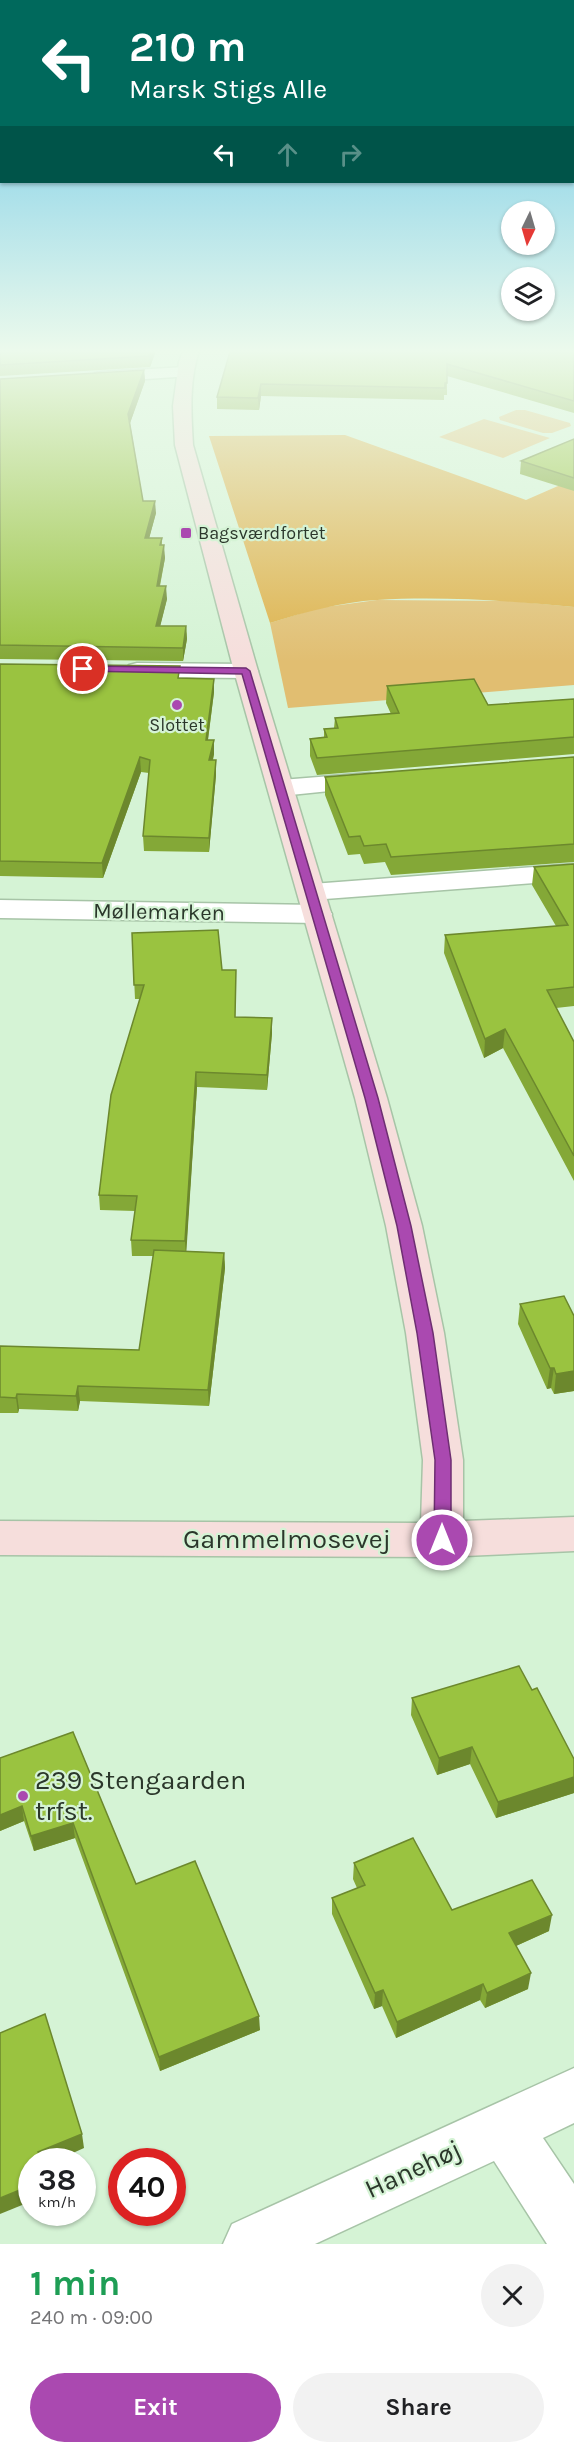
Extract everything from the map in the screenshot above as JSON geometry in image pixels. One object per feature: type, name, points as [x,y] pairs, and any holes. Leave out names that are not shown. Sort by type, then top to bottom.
[{"type":"street","points":[[186,453],[246,671],[371,1098],[409,1251],[425,1333],[443,1460],[442,1540]]},
{"type":"street","points":[[112,670],[246,671]]},
{"type":"street","points":[[281,788],[398,778]]},
{"type":"street","name":"Møllemarken","points":[[0,909],[315,903],[574,872]]},
{"type":"street","name":"Gammelmosevej","points":[[0,1538],[442,1540],[574,1534]]},
{"type":"street","name":"Hanehøj","points":[[252,2244],[574,2095]]},
{"type":"street","points":[[504,2127],[574,2235]]},
{"type":"shaded area","points":[[214,453],[394,453],[526,500],[574,479],[574,607],[476,600],[377,600],[323,608],[270,623]]},
{"type":"shaded area","points":[[487,453],[515,453],[503,458]]},
{"type":"shaded area","points":[[377,600],[511,601],[574,607],[574,685],[288,708],[270,623],[318,608]]},
{"type":"building","points":[[0,453],[135,453],[143,501],[155,501],[145,538],[162,538],[160,545],[164,545],[157,586],[166,586],[156,626],[186,626],[183,648],[0,645]]},
{"type":"building","points":[[541,453],[574,453],[574,478],[521,461]]},
{"type":"building","points":[[0,664],[180,666],[178,678],[214,679],[206,740],[214,740],[209,760],[216,760],[209,838],[143,836],[150,760],[140,757],[102,863],[0,861]]},
{"type":"building","points":[[474,679],[488,705],[574,699],[574,737],[317,758],[310,739],[327,737],[324,729],[338,728],[335,718],[399,713],[387,686]]},
{"type":"building","points":[[574,757],[574,844],[391,857],[386,844],[364,846],[360,836],[349,837],[325,777]]},
{"type":"building","points":[[574,864],[574,987],[547,990],[574,1042],[574,1156],[505,1029],[485,1039],[445,935],[568,925],[534,867]]},
{"type":"building","points":[[218,930],[222,970],[236,970],[235,1017],[272,1018],[267,1075],[196,1072],[185,1241],[131,1240],[137,1196],[99,1195],[111,1095],[144,985],[134,985],[132,933]]},
{"type":"building","points":[[154,1250],[224,1253],[208,1390],[78,1386],[76,1396],[17,1394],[16,1398],[0,1397],[0,1346],[139,1350]]},
{"type":"building","points":[[564,1296],[574,1316],[574,1371],[556,1374],[554,1368],[550,1368],[520,1304]]},
{"type":"building","points":[[519,1666],[532,1690],[537,1688],[574,1759],[574,1777],[498,1802],[472,1747],[439,1758],[412,1698]]},
{"type":"building","points":[[73,1732],[136,1884],[195,1861],[259,2016],[159,2057],[73,1823],[31,1836],[22,1806],[0,1815],[0,1758]]},
{"type":"building","points":[[413,1838],[452,1910],[532,1880],[552,1915],[509,1933],[531,1973],[487,1993],[483,1984],[397,2022],[383,1990],[375,1993],[332,1898],[365,1885],[354,1863]]},
{"type":"building","points":[[45,2014],[82,2134],[48,2148],[18,2148],[18,2191],[0,2198],[0,2033]]},
{"type":"place","name":"Bagsværdfortet","points":[[186,533]]},
{"type":"place","name":"Slottet","points":[[177,705]]},
{"type":"place","name":"239 Stengaarden trfst.","points":[[23,1796]]},
{"type":"route","points":[[83,669],[246,671],[371,1098],[404,1226],[425,1333],[443,1460],[442,1540]]}]
